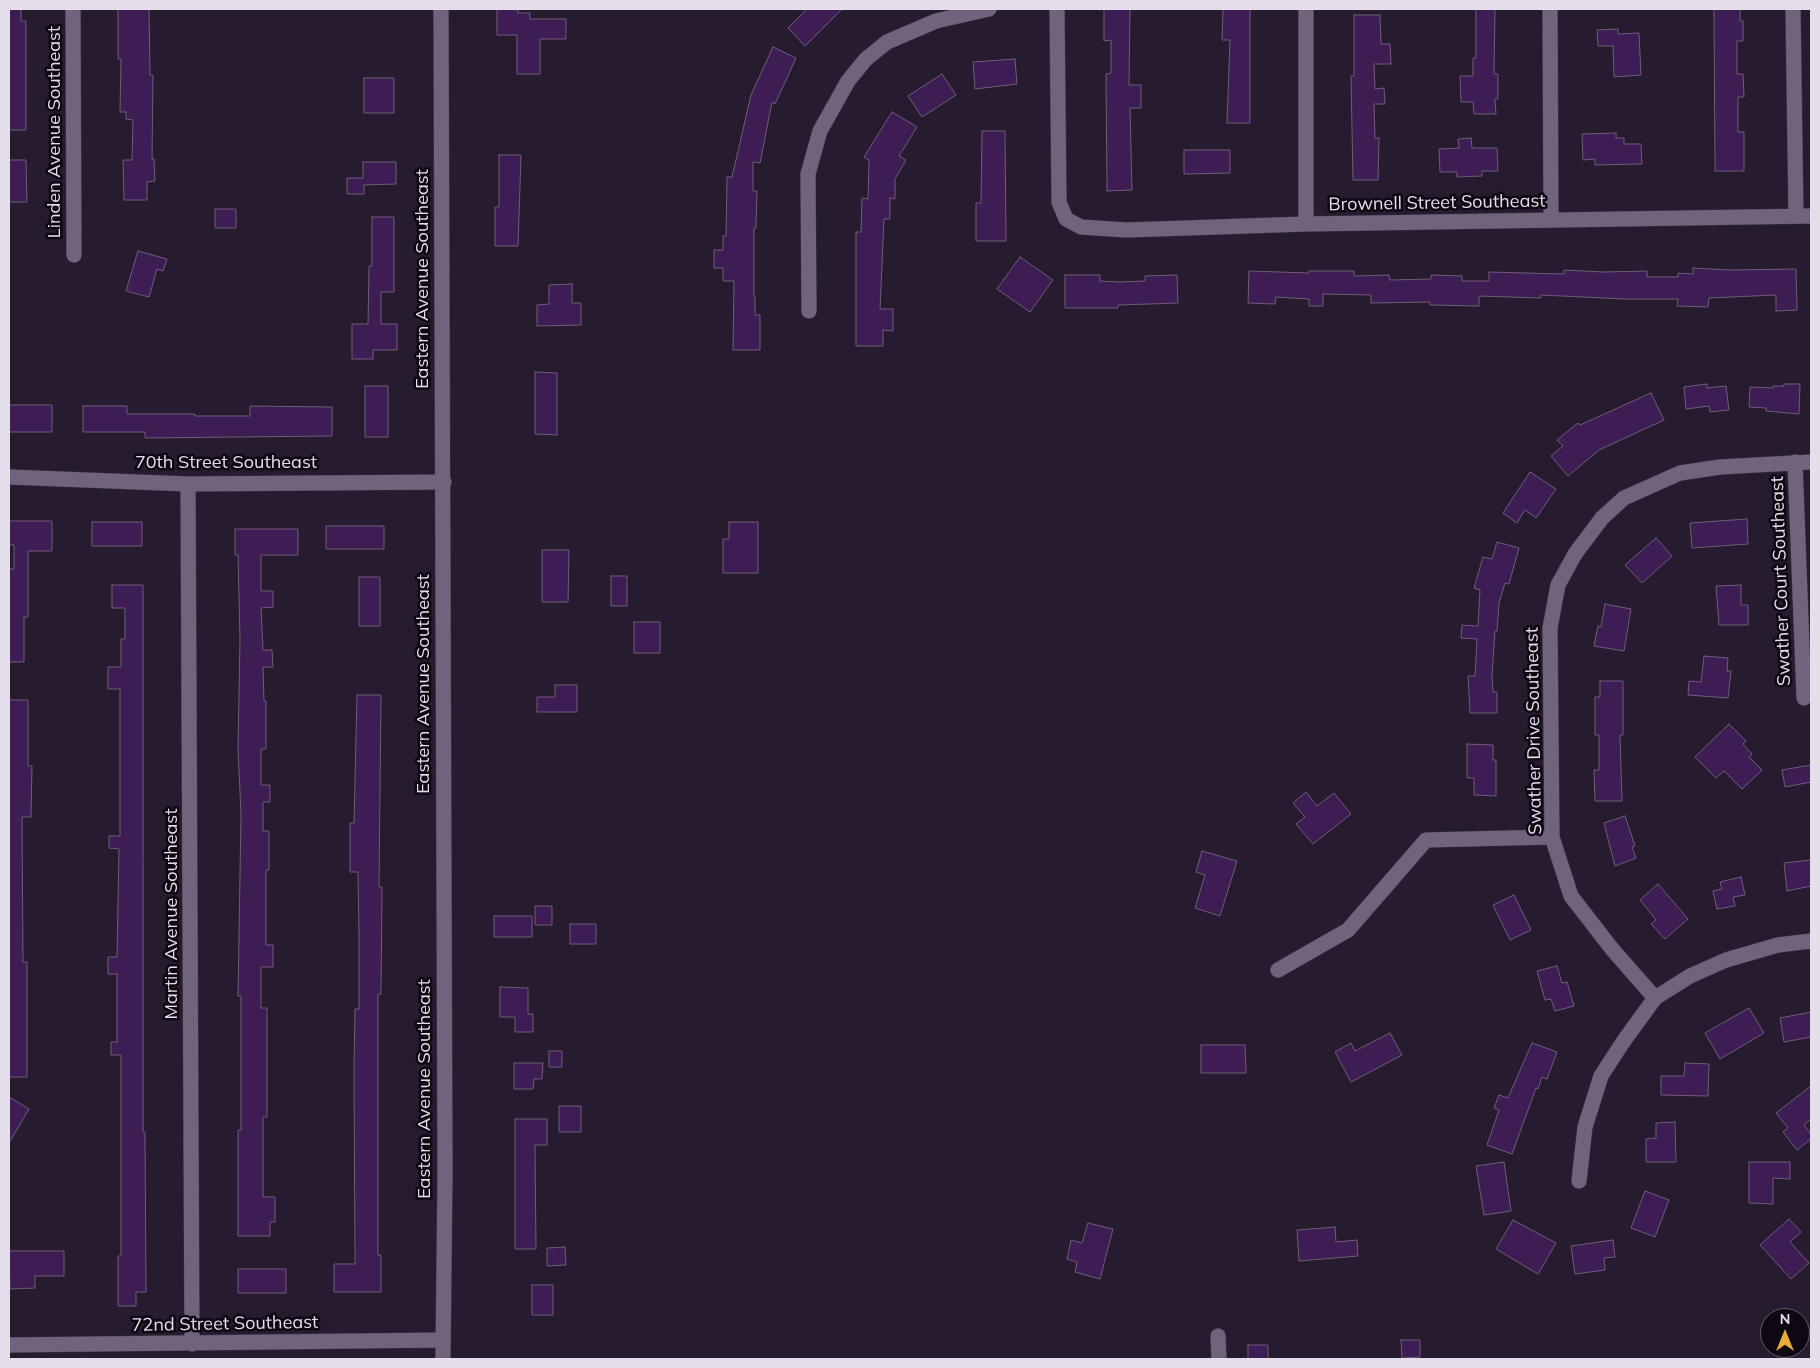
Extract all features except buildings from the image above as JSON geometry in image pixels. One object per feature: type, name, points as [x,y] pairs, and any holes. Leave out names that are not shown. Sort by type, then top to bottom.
[{"type":"street","name":"Linden Avenue Southeast","points":[[73,9],[74,255]]},
{"type":"street","name":"Eastern Avenue Southeast","points":[[441,9],[444,482],[442,726],[444,1172],[442,1359]]},
{"type":"street","points":[[809,312],[808,174],[820,131],[848,80],[866,59],[887,42],[936,20],[989,9]]},
{"type":"street","name":"Brownell Street Southeast","points":[[1057,9],[1059,202],[1066,219],[1081,227],[1126,230],[1306,224],[1811,216]]},
{"type":"street","points":[[1306,9],[1306,224]]},
{"type":"street","points":[[1550,9],[1551,220]]},
{"type":"street","points":[[1793,9],[1796,216]]},
{"type":"street","name":"Swather Court Southeast","points":[[1795,462],[1804,698]]},
{"type":"street","name":"Swather Drive Southeast","points":[[1655,998],[1612,949],[1571,896],[1552,837],[1550,628],[1558,585],[1576,554],[1602,518],[1624,498],[1680,473],[1720,467],[1811,462]]},
{"type":"street","name":"70th Street Southeast","points":[[9,477],[188,484],[444,482]]},
{"type":"street","name":"Martin Avenue Southeast","points":[[188,484],[192,1344]]},
{"type":"street","points":[[1278,970],[1348,930],[1426,840],[1552,837]]},
{"type":"street","points":[[1579,1181],[1585,1127],[1601,1076],[1655,998],[1690,976],[1726,960],[1778,945],[1811,941]]},
{"type":"street","points":[[1218,1336],[1219,1359]]},
{"type":"street","name":"72nd Street Southeast","points":[[9,1344],[192,1344],[442,1340]]}]
